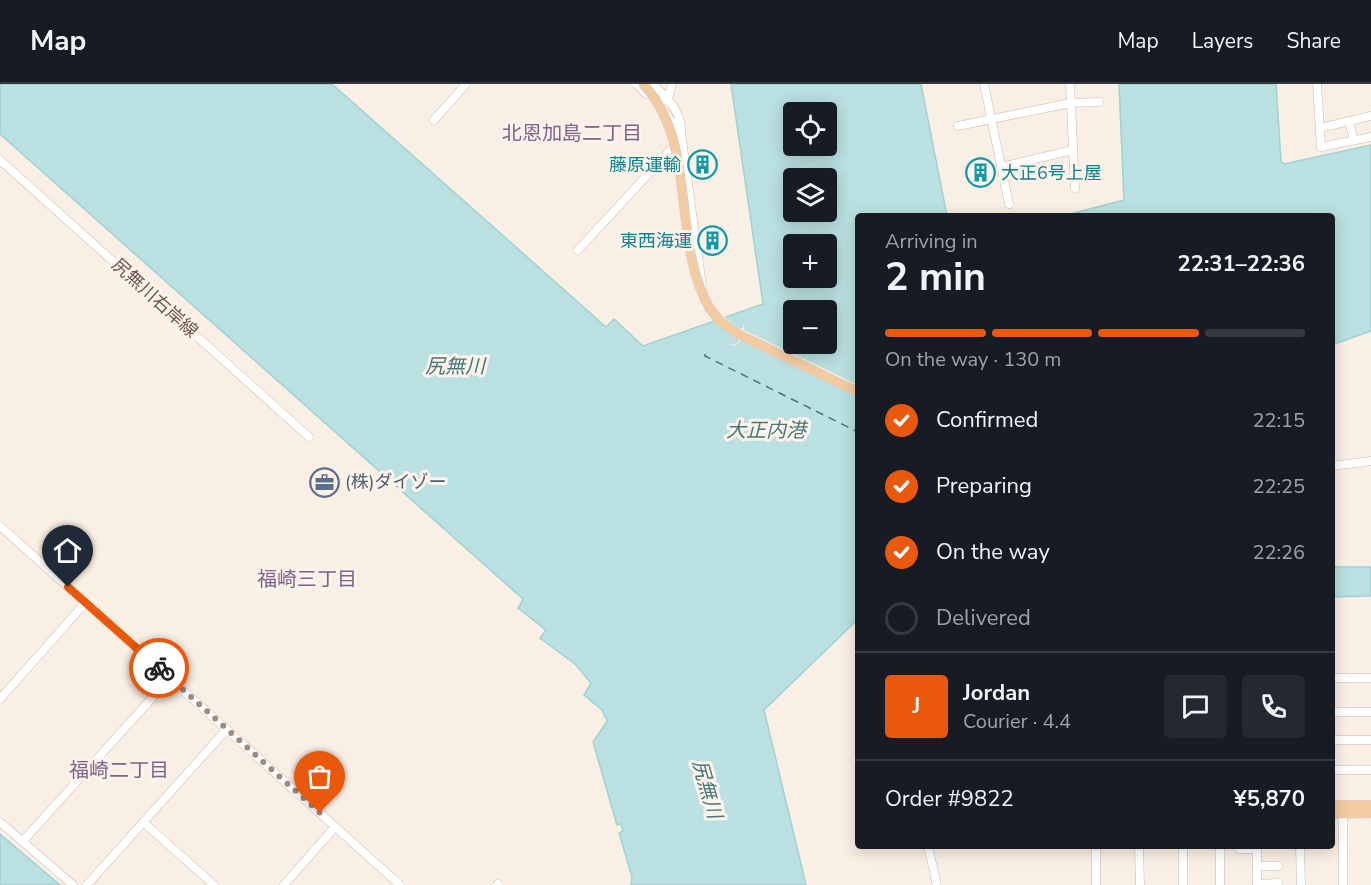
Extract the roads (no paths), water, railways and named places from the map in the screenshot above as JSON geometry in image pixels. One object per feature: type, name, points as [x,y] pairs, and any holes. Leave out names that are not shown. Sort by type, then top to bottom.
[{"type":"main road","points":[[643,84],[657,100],[670,130],[676,155],[692,265],[710,309],[721,322],[738,334],[855,391]]},
{"type":"main road","points":[[1335,806],[1371,805]]},
{"type":"main road","points":[[1335,814],[1371,813]]},
{"type":"street","points":[[434,120],[466,84]]},
{"type":"street","points":[[636,84],[656,102],[681,135]]},
{"type":"street","points":[[652,84],[668,99],[681,123],[706,315]]},
{"type":"street","points":[[668,99],[672,84]]},
{"type":"street","points":[[984,84],[1009,204]]},
{"type":"street","points":[[1070,84],[1075,188]]},
{"type":"street","points":[[1317,84],[1321,147],[1371,136]]},
{"type":"street","points":[[656,102],[668,99]]},
{"type":"street","points":[[958,126],[1071,103],[1099,102]]},
{"type":"street","points":[[1320,128],[1371,116]]},
{"type":"street","points":[[1349,121],[1354,140]]},
{"type":"street","points":[[578,250],[681,135]]},
{"type":"street","points":[[1001,167],[1073,150]]},
{"type":"street","name":"尻無川右岸線","points":[[0,160],[309,437]]},
{"type":"street","points":[[1335,466],[1371,461]]},
{"type":"street","points":[[0,526],[399,884]]},
{"type":"street","points":[[0,699],[85,603]]},
{"type":"street","points":[[24,841],[170,678]]},
{"type":"street","points":[[1335,678],[1371,678]]},
{"type":"street","points":[[1335,712],[1371,712]]},
{"type":"street","points":[[87,885],[227,729]]},
{"type":"street","points":[[1335,740],[1371,740]]},
{"type":"street","points":[[1335,770],[1371,770]]},
{"type":"street","points":[[1343,814],[1343,885]]},
{"type":"street","points":[[0,822],[73,885]]},
{"type":"street","points":[[143,822],[214,885]]},
{"type":"street","points":[[284,885],[336,827]]},
{"type":"street","points":[[929,849],[937,885]]},
{"type":"street","points":[[1096,849],[1096,885]]},
{"type":"street","points":[[1139,849],[1140,885]]},
{"type":"street","points":[[1183,849],[1183,885]]},
{"type":"street","points":[[1220,849],[1220,885]]},
{"type":"street","points":[[1257,849],[1257,884],[1278,884]]},
{"type":"street","points":[[1300,849],[1300,885]]},
{"type":"street","points":[[1257,866],[1278,866]]},
{"type":"water","points":[[0,84],[332,84],[606,327],[614,319],[643,346],[763,304],[731,84],[921,84],[946,213],[855,213],[855,622],[764,710],[806,885],[631,885],[632,877],[619,833],[623,831],[621,824],[617,825],[593,742],[608,720],[602,710],[584,695],[591,683],[575,664],[540,638],[546,630],[518,608],[523,599],[0,134]]},
{"type":"water","points":[[1119,84],[1276,84],[1281,161],[1284,164],[1371,145],[1371,331],[1335,344],[1335,213],[1074,213],[1124,200]]},
{"type":"water","points":[[1335,567],[1371,567],[1371,596],[1335,597]]},
{"type":"water","points":[[0,834],[60,885],[0,885]]},
{"type":"place","name":"藤原運輸","points":[[702,165]]},
{"type":"place","name":"大正6号上屋","points":[[980,173]]},
{"type":"place","name":"東西海運","points":[[713,241]]},
{"type":"place","name":"(株)ダイゾー","points":[[324,482]]},
{"type":"district","name":"北恩加島二丁目","points":[[572,133]]},
{"type":"district","name":"福崎三丁目","points":[[307,579]]},
{"type":"district","name":"福崎二丁目","points":[[119,770]]},
{"type":"water label","name":"尻無川","points":[[455,366]]},
{"type":"water label","name":"大正内港","points":[[766,430]]},
{"type":"water label","name":"尻無川","points":[[707,789]]}]
